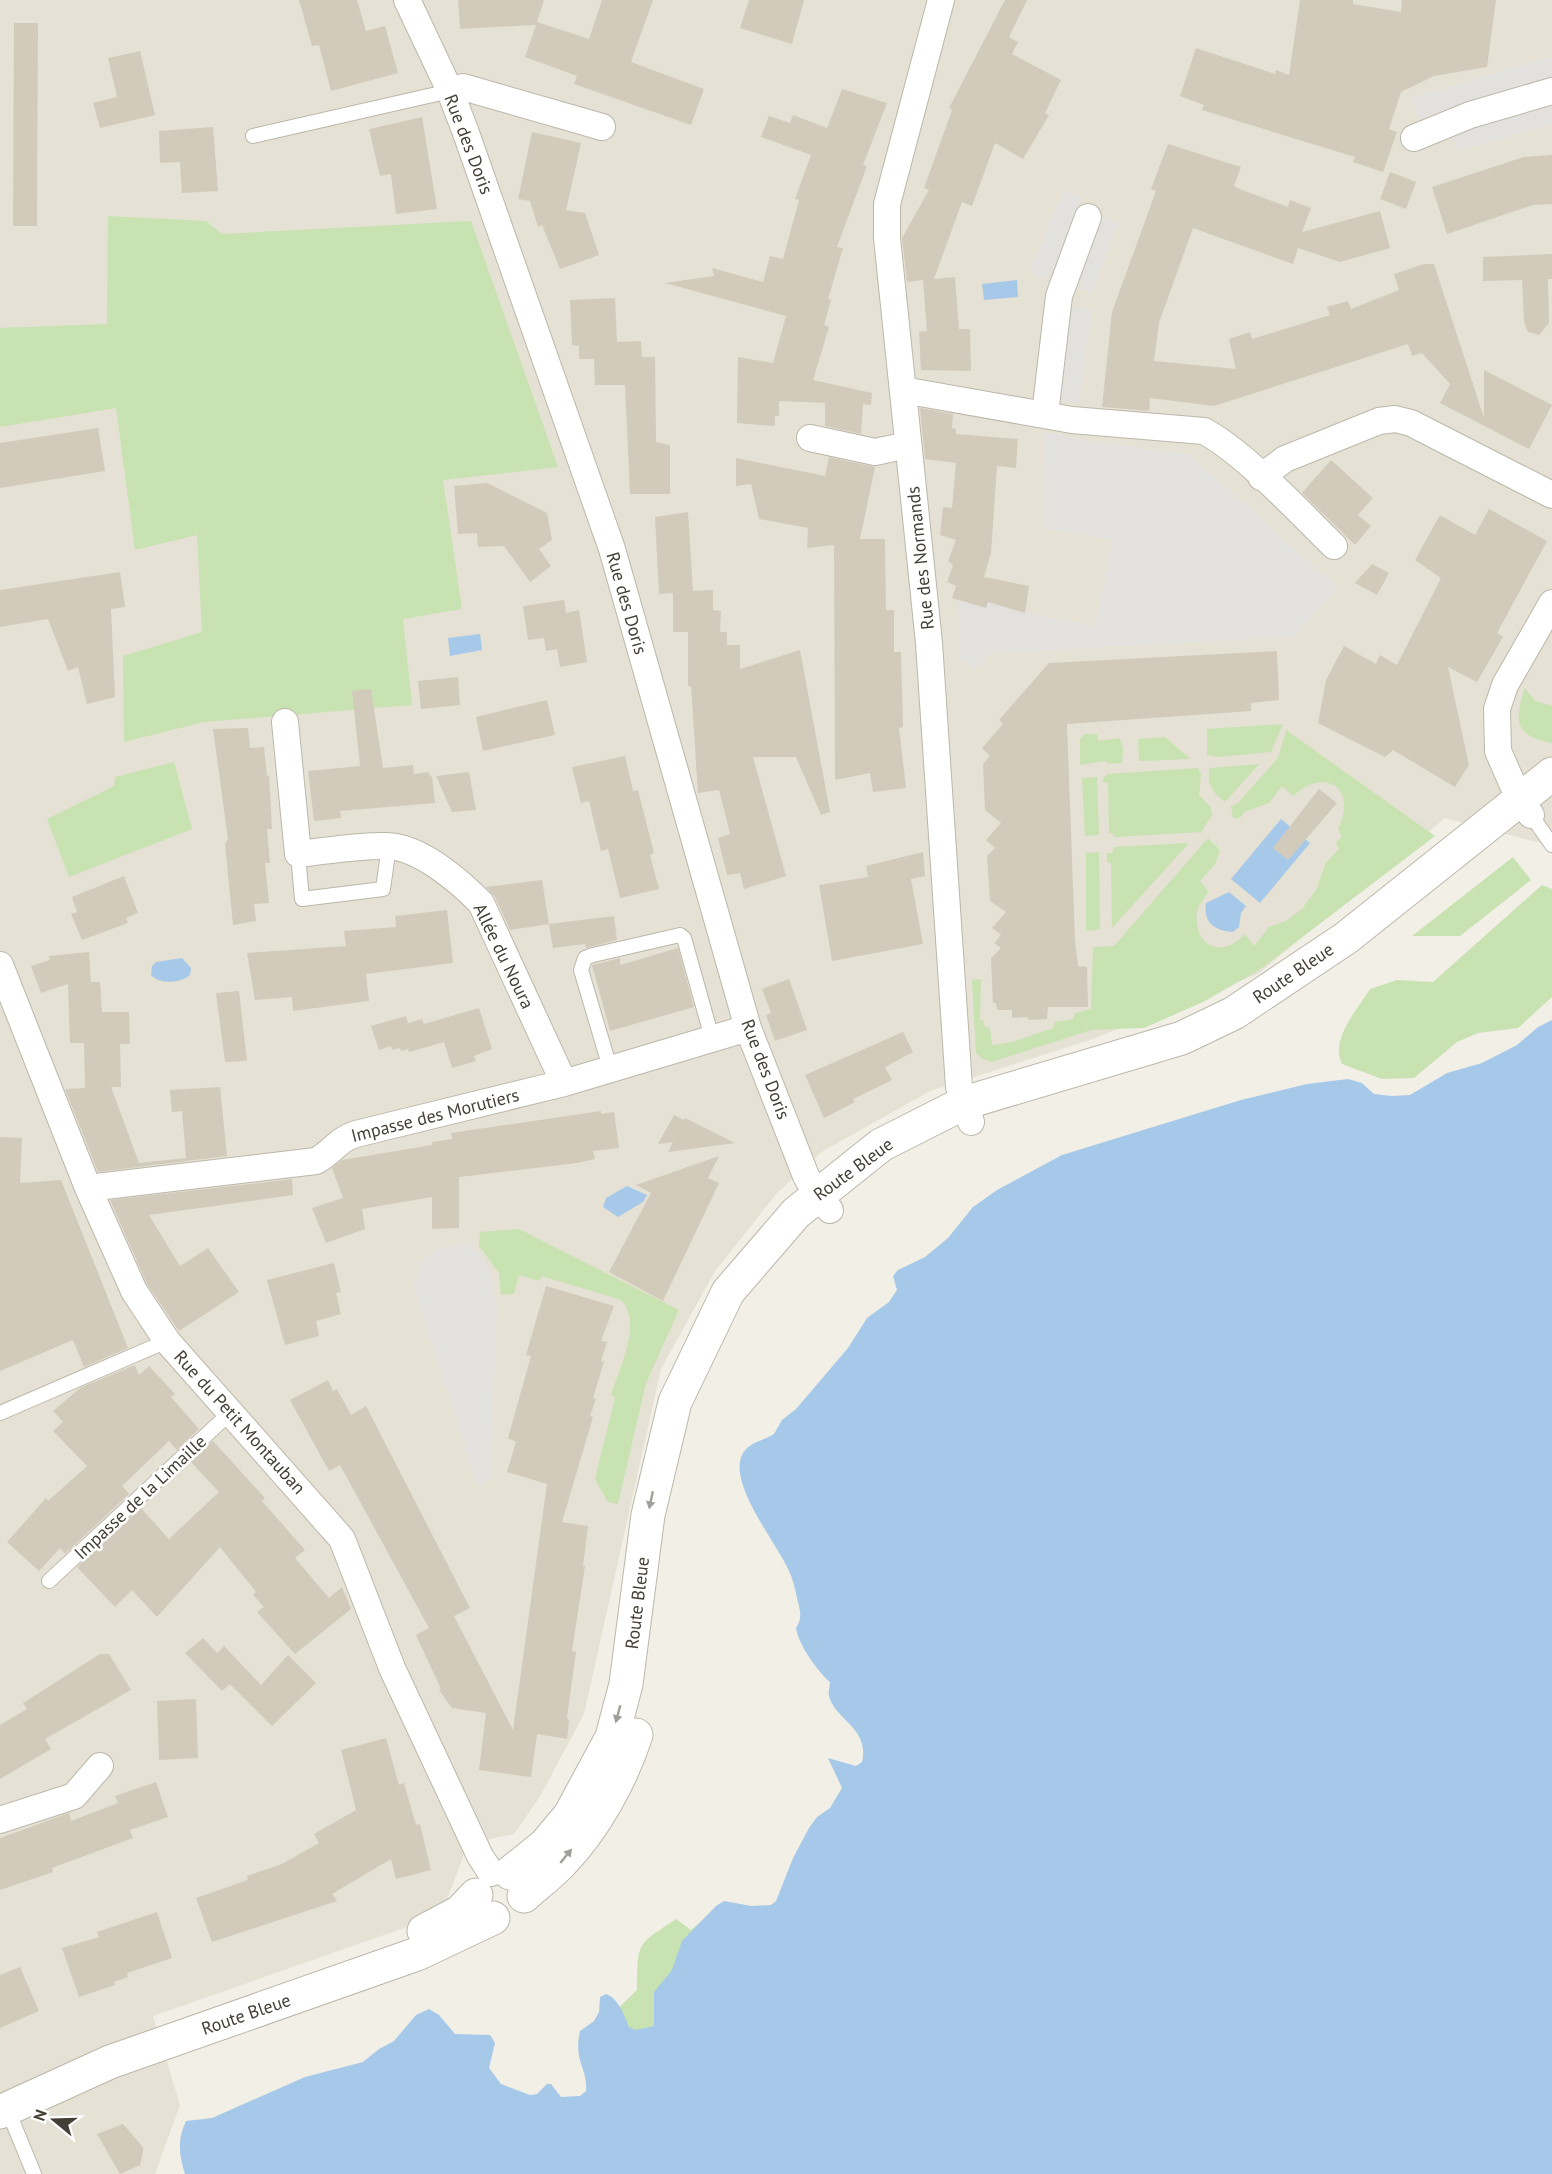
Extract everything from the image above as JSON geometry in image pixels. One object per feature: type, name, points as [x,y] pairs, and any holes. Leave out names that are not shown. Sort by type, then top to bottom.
[{"type":"street","name":"Rue des Doris","points":[[407,0],[450,91],[612,549],[748,1028],[806,1176],[823,1203]]},
{"type":"street","name":"Rue des Normands","points":[[942,0],[887,204],[887,238],[929,642],[959,1087],[967,1113]]},
{"type":"street","points":[[450,91],[463,87],[602,127]]},
{"type":"street","points":[[1414,138],[1470,115],[1552,91]]},
{"type":"street","points":[[1045,414],[1059,296],[1088,217]]},
{"type":"street","points":[[903,390],[1072,420],[1204,431],[1215,437],[1261,477],[1335,546]]},
{"type":"street","points":[[1261,477],[1285,459],[1378,421],[1395,419],[1411,423],[1552,495]]},
{"type":"street","points":[[810,438],[875,452],[908,445]]},
{"type":"street","points":[[1534,805],[1498,751],[1497,709],[1505,685],[1552,603]]},
{"type":"street","points":[[285,722],[298,854]]},
{"type":"street","name":"Route Bleue","points":[[2,2104],[111,2062],[417,1954],[499,1891],[562,1862],[588,1829],[610,1795],[632,1748],[651,1665],[670,1517],[683,1448],[712,1362],[749,1298],[823,1203],[920,1148],[967,1113],[1188,1055],[1241,1030],[1331,975],[1534,805],[1552,774]]},
{"type":"street","name":"Allée du Noura","points":[[298,854],[389,846],[430,861],[458,880],[481,903],[564,1083]]},
{"type":"street","name":"Rue du Petit Montauban","points":[[0,965],[88,1188],[134,1291],[167,1341],[342,1539],[393,1668],[480,1856],[499,1891]]},
{"type":"street","name":"Impasse des Morutiers","points":[[88,1188],[316,1161],[332,1152],[342,1138],[564,1083],[748,1028]]},
{"type":"street","points":[[0,1820],[74,1796],[100,1766]]},
{"type":"lane","points":[[253,136],[450,91]]},
{"type":"lane","points":[[1534,805],[1552,845]]},
{"type":"lane","points":[[298,854],[302,899],[383,889],[389,846]]},
{"type":"lane","points":[[610,1068],[581,970],[585,958],[593,954],[680,935],[684,938],[712,1038]]},
{"type":"lane","points":[[0,1413],[167,1341]]},
{"type":"lane","name":"Impasse de la Limaille","points":[[49,1581],[231,1412]]},
{"type":"lane","points":[[2,2104],[34,2174]]},
{"type":"shaded area","points":[[0,0],[1552,0],[1552,846],[1445,818],[1258,974],[1093,1039],[930,1091],[823,1151],[777,1193],[715,1271],[661,1369],[584,1714],[539,1798],[514,1834],[468,1844],[441,1915],[153,2016],[180,2105],[155,2174],[0,2174]]},
{"type":"shaded area","points":[[1552,56],[1552,124],[1458,151],[1449,124],[1424,133],[1412,98]]},
{"type":"shaded area","points":[[1064,190],[1082,198],[1049,280],[1030,272]]},
{"type":"shaded area","points":[[1100,216],[1118,223],[1092,293],[1074,285]]},
{"type":"shaded area","points":[[1070,308],[1092,310],[1079,403],[1058,400]]},
{"type":"shaded area","points":[[1045,431],[1070,438],[1190,455],[1338,588],[1294,637],[990,653],[974,669],[960,660],[958,600],[986,608],[988,602],[1025,613],[1095,626],[1113,540],[1043,528]]},
{"type":"shaded area","points":[[468,1244],[480,1254],[488,1266],[497,1308],[491,1477],[478,1486],[413,1286],[422,1262],[437,1249]]},
{"type":"green space","points":[[108,216],[206,221],[222,234],[471,221],[558,467],[443,480],[462,609],[403,619],[412,705],[204,722],[124,742],[123,656],[202,632],[197,535],[135,550],[116,408],[0,427],[0,328],[107,324]]},
{"type":"green space","points":[[1525,688],[1535,701],[1552,706],[1552,743],[1530,736],[1520,725],[1519,709]]},
{"type":"green space","points":[[1283,724],[1271,752],[1219,757],[1207,755],[1207,729]]},
{"type":"green space","points":[[1286,730],[1435,836],[1259,970],[1203,1002],[1144,1028],[1091,1030],[992,1062],[976,1053],[972,980],[981,979],[980,1020],[984,1020],[984,1026],[990,1028],[992,1045],[1013,1042],[1053,1028],[1055,1022],[1073,1019],[1075,1013],[1091,1009],[1093,947],[1114,946],[1208,838],[1220,850],[1215,864],[1200,881],[1208,891],[1198,909],[1197,923],[1199,933],[1210,945],[1226,946],[1236,942],[1245,934],[1254,946],[1269,927],[1286,921],[1302,909],[1316,890],[1326,863],[1339,849],[1336,842],[1342,837],[1338,829],[1344,803],[1341,793],[1335,786],[1317,783],[1305,787],[1293,796],[1282,786],[1269,803],[1244,812],[1241,817],[1233,819],[1231,806],[1237,804],[1278,758]]},
{"type":"green space","points":[[1084,734],[1097,734],[1098,741],[1120,738],[1123,749],[1122,763],[1108,764],[1106,761],[1080,765],[1080,740]]},
{"type":"green space","points":[[1165,737],[1190,759],[1139,761],[1138,739]]},
{"type":"green space","points":[[174,762],[192,829],[69,877],[47,819],[114,786],[115,777]]},
{"type":"green space","points":[[1259,764],[1225,802],[1212,788],[1209,779],[1210,768]]},
{"type":"green space","points":[[1198,768],[1201,775],[1199,795],[1210,806],[1212,815],[1201,832],[1114,837],[1113,833],[1109,833],[1108,783],[1103,782],[1104,777],[1108,774]]},
{"type":"green space","points":[[1097,777],[1099,835],[1085,836],[1082,778]]},
{"type":"green space","points":[[1189,843],[1112,928],[1111,863],[1107,862],[1107,853],[1112,853],[1114,847]]},
{"type":"green space","points":[[1099,852],[1100,929],[1086,931],[1086,853]]},
{"type":"green space","points":[[1513,857],[1531,880],[1460,936],[1412,936]]},
{"type":"green space","points":[[1542,885],[1552,889],[1552,997],[1518,1028],[1478,1033],[1457,1042],[1414,1078],[1382,1079],[1342,1064],[1339,1045],[1342,1035],[1352,1015],[1370,989],[1397,980],[1433,982]]},
{"type":"green space","points":[[519,1229],[679,1310],[646,1383],[618,1504],[608,1502],[595,1479],[615,1398],[611,1395],[630,1333],[627,1309],[621,1300],[542,1276],[539,1281],[519,1275],[514,1294],[501,1295],[499,1273],[479,1246],[480,1232]]},
{"type":"green space","points":[[676,1919],[691,1930],[703,1920],[705,1963],[635,2058],[607,2019],[637,1990],[639,1953],[646,1940]]},
{"type":"water","points":[[1017,280],[1018,297],[984,300],[982,284]]},
{"type":"water","points":[[480,634],[482,650],[450,656],[448,638]]},
{"type":"water","points":[[1281,819],[1310,843],[1260,903],[1231,879]]},
{"type":"water","points":[[1229,892],[1246,906],[1241,913],[1239,927],[1233,932],[1216,928],[1206,916],[1206,903]]},
{"type":"water","points":[[182,958],[191,968],[190,975],[186,978],[165,982],[151,975],[152,966],[156,962]]},
{"type":"water","points":[[1552,1020],[1552,2174],[185,2174],[180,2148],[181,2135],[186,2121],[212,2118],[305,2077],[363,2062],[394,2041],[416,2015],[429,2009],[439,2015],[455,2034],[490,2035],[495,2043],[489,2068],[501,2084],[530,2095],[537,2094],[547,2084],[551,2084],[561,2097],[580,2096],[586,2091],[586,2083],[578,2050],[580,2031],[594,2021],[599,2012],[600,1997],[606,1994],[611,1996],[629,2027],[636,2030],[654,2026],[654,1992],[672,1970],[682,1941],[716,1906],[724,1901],[751,1906],[771,1905],[776,1901],[793,1858],[809,1828],[817,1817],[830,1808],[842,1788],[828,1758],[856,1766],[862,1762],[863,1750],[857,1733],[832,1704],[829,1694],[830,1682],[814,1665],[800,1642],[796,1628],[800,1620],[800,1610],[792,1577],[747,1496],[741,1480],[740,1465],[746,1449],[774,1434],[782,1420],[796,1409],[848,1348],[867,1318],[889,1302],[897,1290],[893,1276],[898,1270],[925,1257],[948,1238],[973,1207],[997,1190],[1062,1155],[1241,1100],[1307,1084],[1348,1079],[1362,1083],[1374,1094],[1410,1095],[1447,1073],[1482,1063],[1517,1045],[1538,1027]]},
{"type":"water","points":[[627,1186],[647,1195],[643,1202],[618,1217],[603,1207],[606,1198]]},
{"type":"building","points":[[299,0],[357,0],[366,31],[385,26],[398,73],[331,91],[319,45],[312,46]]},
{"type":"building","points":[[458,0],[544,0],[537,22],[589,39],[602,0],[653,0],[631,62],[704,89],[691,125],[574,84],[577,76],[525,57],[536,25],[460,29]]},
{"type":"building","points":[[749,0],[804,0],[792,44],[740,28]]},
{"type":"building","points":[[1005,0],[1027,0],[1009,37],[1018,42],[1012,54],[1061,80],[1045,113],[1049,115],[1023,159],[995,143],[972,206],[962,202],[934,279],[955,277],[959,329],[970,329],[971,371],[921,370],[919,332],[927,331],[923,280],[907,282],[902,238],[929,190],[924,188],[952,110],[949,108]]},
{"type":"building","points":[[1300,0],[1353,0],[1353,4],[1401,12],[1402,0],[1496,0],[1487,67],[1434,76],[1401,92],[1389,129],[1397,132],[1383,172],[1353,162],[1355,157],[1202,110],[1204,105],[1180,96],[1196,48],[1275,74],[1276,70],[1289,75]]},
{"type":"building","points":[[14,23],[38,23],[37,226],[13,226]]},
{"type":"building","points":[[140,51],[155,115],[100,128],[93,103],[117,97],[108,58]]},
{"type":"building","points":[[842,89],[887,103],[863,165],[867,166],[837,247],[843,248],[828,299],[831,300],[824,325],[829,327],[813,380],[872,393],[871,405],[863,404],[861,434],[825,426],[825,403],[779,401],[779,416],[775,416],[775,426],[737,423],[738,357],[773,363],[786,316],[665,283],[714,276],[712,268],[763,282],[770,256],[783,259],[799,200],[795,199],[811,155],[761,137],[769,116],[790,123],[793,115],[827,128]]},
{"type":"building","points":[[422,117],[437,209],[396,214],[391,174],[380,176],[369,129]]},
{"type":"building","points":[[213,127],[218,191],[182,193],[180,162],[160,163],[159,131]]},
{"type":"building","points":[[532,132],[581,143],[566,210],[585,213],[599,255],[560,269],[542,225],[538,227],[530,201],[518,199]]},
{"type":"building","points":[[1168,144],[1241,167],[1234,186],[1242,190],[1288,207],[1290,200],[1311,208],[1302,232],[1380,211],[1390,248],[1340,262],[1298,248],[1293,264],[1193,228],[1159,323],[1154,361],[1236,369],[1229,339],[1250,332],[1252,339],[1330,315],[1327,307],[1348,301],[1351,309],[1399,290],[1394,274],[1424,264],[1434,264],[1484,418],[1484,370],[1552,405],[1529,449],[1440,403],[1450,384],[1422,353],[1412,356],[1408,344],[1214,406],[1150,398],[1149,411],[1102,407],[1112,312],[1156,191],[1151,189]]},
{"type":"building","points":[[1552,155],[1552,204],[1533,205],[1447,234],[1432,187],[1524,157]]},
{"type":"building","points":[[1390,172],[1416,182],[1406,209],[1380,199]]},
{"type":"building","points":[[1552,254],[1552,279],[1548,279],[1549,323],[1539,335],[1528,332],[1524,322],[1522,280],[1483,281],[1483,257]]},
{"type":"building","points":[[615,298],[617,342],[641,341],[642,357],[655,357],[656,442],[670,445],[670,494],[630,494],[625,385],[595,385],[594,359],[579,359],[579,346],[572,345],[570,300]]},
{"type":"building","points":[[920,408],[953,414],[952,428],[956,429],[956,434],[1018,439],[1016,468],[997,466],[991,553],[984,577],[1029,586],[1025,613],[988,602],[986,608],[952,598],[956,586],[947,582],[953,565],[948,561],[956,540],[940,535],[943,507],[952,508],[956,463],[925,459]]},
{"type":"building","points":[[98,428],[105,471],[0,488],[0,443]]},
{"type":"building","points":[[829,457],[875,467],[860,539],[885,539],[886,610],[894,610],[894,652],[901,652],[903,727],[899,728],[906,788],[873,792],[870,773],[835,780],[834,545],[807,548],[808,528],[759,519],[751,484],[736,486],[736,458],[825,476]]},
{"type":"building","points":[[1331,460],[1373,498],[1358,515],[1371,526],[1355,545],[1302,493]]},
{"type":"building","points":[[487,483],[547,513],[552,540],[539,549],[551,566],[530,582],[504,546],[478,547],[477,533],[458,534],[454,486]]},
{"type":"building","points":[[1489,509],[1547,541],[1497,633],[1503,637],[1477,682],[1448,667],[1469,765],[1455,787],[1393,750],[1385,757],[1318,723],[1326,680],[1344,646],[1376,664],[1380,655],[1397,665],[1441,578],[1415,560],[1440,515],[1475,535]]},
{"type":"building","points":[[688,512],[693,591],[713,590],[713,610],[721,611],[720,632],[727,632],[727,645],[740,645],[740,669],[800,650],[830,812],[821,815],[796,757],[753,757],[786,876],[744,889],[740,873],[727,875],[718,838],[730,834],[719,790],[698,793],[691,686],[688,686],[688,632],[673,632],[673,593],[659,594],[655,517]]},
{"type":"building","points":[[1372,564],[1389,573],[1377,595],[1355,583]]},
{"type":"building","points":[[120,572],[125,607],[111,609],[115,697],[87,704],[78,667],[68,671],[48,619],[0,627],[0,590]]},
{"type":"building","points":[[564,600],[566,613],[579,610],[587,662],[560,667],[557,649],[546,651],[544,638],[528,640],[523,606]]},
{"type":"building","points":[[1277,651],[1279,700],[1251,703],[1251,711],[1067,724],[1075,941],[1078,966],[1087,967],[1088,1007],[1048,1007],[1047,1019],[1029,1020],[1027,1017],[1012,1018],[1012,1010],[997,1010],[996,1003],[993,1003],[991,958],[1001,948],[994,943],[1001,935],[992,928],[1006,912],[990,901],[987,856],[995,848],[986,840],[1001,823],[985,810],[983,764],[990,756],[982,748],[1003,724],[999,720],[1049,663]]},
{"type":"building","points":[[458,677],[460,705],[421,709],[418,681]]},
{"type":"building","points":[[371,689],[383,768],[413,765],[414,774],[429,772],[430,777],[432,776],[435,803],[340,811],[341,818],[314,821],[308,771],[360,766],[352,691]]},
{"type":"building","points":[[547,700],[555,735],[483,751],[476,717]]},
{"type":"building","points":[[248,728],[250,748],[264,747],[267,776],[269,775],[272,829],[267,829],[270,863],[265,863],[269,903],[254,904],[256,921],[233,925],[225,844],[228,839],[213,729]]},
{"type":"building","points":[[625,756],[633,791],[638,790],[654,853],[650,855],[659,889],[620,898],[608,849],[601,851],[589,801],[581,803],[572,767]]},
{"type":"building","points":[[469,772],[476,810],[452,812],[436,776]]},
{"type":"building","points":[[1319,789],[1337,803],[1288,860],[1273,848]]},
{"type":"building","points":[[923,852],[925,876],[911,879],[923,944],[832,961],[819,885],[868,877],[866,866]]},
{"type":"building","points":[[124,876],[138,913],[126,918],[128,923],[82,940],[71,914],[77,912],[72,897]]},
{"type":"building","points":[[542,880],[549,924],[510,930],[495,897],[486,887]]},
{"type":"building","points":[[447,910],[453,963],[366,974],[369,1001],[293,1011],[292,997],[255,1000],[247,953],[346,946],[344,931],[396,927],[395,916]]},
{"type":"building","points":[[614,916],[617,940],[586,948],[585,944],[553,948],[549,924]]},
{"type":"building","points":[[678,948],[694,1007],[610,1031],[592,965],[620,958],[620,965]]},
{"type":"building","points":[[89,952],[91,982],[100,982],[102,1012],[129,1012],[130,1044],[120,1044],[121,1087],[111,1087],[139,1163],[186,1158],[182,1111],[172,1112],[170,1090],[220,1087],[227,1156],[98,1172],[65,1089],[85,1088],[84,1043],[70,1043],[68,984],[41,993],[31,966],[50,960],[49,956]]},
{"type":"building","points":[[789,979],[807,1030],[775,1041],[766,1015],[771,1013],[762,989]]},
{"type":"building","points":[[239,991],[247,1061],[225,1062],[216,993]]},
{"type":"building","points":[[479,1008],[492,1049],[474,1056],[476,1061],[452,1068],[444,1042],[409,1052],[408,1049],[401,1051],[400,1048],[392,1050],[391,1046],[379,1050],[371,1026],[406,1016],[408,1023],[422,1019],[424,1024]]},
{"type":"building","points":[[903,1032],[913,1052],[885,1067],[892,1080],[853,1099],[855,1102],[824,1118],[805,1075]]},
{"type":"building","points":[[601,1111],[601,1114],[614,1112],[619,1148],[593,1151],[595,1159],[577,1163],[459,1177],[459,1228],[432,1229],[432,1197],[362,1209],[365,1229],[326,1243],[312,1208],[343,1198],[332,1168],[342,1160],[432,1145],[432,1142],[452,1139],[451,1133]]},
{"type":"building","points":[[674,1115],[684,1120],[685,1118],[735,1143],[668,1152],[673,1142],[658,1144]]},
{"type":"building","points":[[0,1137],[22,1138],[20,1183],[61,1180],[128,1348],[84,1367],[73,1340],[0,1371]]},
{"type":"building","points":[[719,1156],[708,1178],[719,1183],[663,1301],[609,1272],[651,1193],[636,1185]]},
{"type":"building","points":[[292,1179],[293,1195],[149,1215],[180,1266],[208,1248],[239,1292],[179,1331],[147,1284],[110,1200]]},
{"type":"building","points":[[334,1263],[341,1292],[336,1293],[341,1314],[316,1321],[319,1336],[285,1345],[267,1280]]},
{"type":"building","points":[[546,1286],[614,1306],[601,1341],[607,1342],[601,1361],[604,1362],[593,1398],[596,1399],[590,1416],[593,1417],[562,1522],[588,1526],[583,1566],[585,1566],[572,1651],[576,1652],[567,1717],[569,1721],[567,1739],[537,1734],[531,1777],[479,1770],[486,1713],[452,1708],[439,1690],[441,1689],[416,1635],[429,1628],[340,1465],[329,1471],[290,1400],[328,1380],[333,1391],[337,1389],[351,1415],[366,1406],[470,1608],[454,1616],[513,1730],[547,1484],[507,1472],[516,1442],[508,1438],[531,1356],[526,1355]]},
{"type":"building","points":[[135,1365],[139,1375],[149,1366],[175,1394],[171,1397],[199,1429],[177,1450],[169,1441],[122,1486],[129,1494],[65,1554],[60,1548],[39,1571],[7,1542],[46,1498],[48,1501],[87,1466],[53,1431],[63,1422],[53,1411],[80,1388]]},
{"type":"building","points":[[213,1441],[265,1498],[262,1501],[305,1550],[295,1558],[329,1598],[342,1587],[351,1609],[295,1654],[257,1612],[264,1607],[253,1595],[256,1592],[220,1547],[157,1617],[132,1590],[115,1607],[77,1567],[141,1508],[169,1539],[219,1492],[191,1462]]},
{"type":"building","points":[[203,1638],[217,1653],[224,1646],[261,1685],[288,1655],[316,1683],[272,1726],[230,1684],[222,1691],[185,1653]]},
{"type":"building","points":[[100,1654],[109,1654],[131,1690],[45,1739],[51,1749],[0,1779],[0,1725],[27,1709],[23,1703]]},
{"type":"building","points":[[196,1699],[198,1758],[159,1760],[157,1701]]},
{"type":"building","points":[[386,1738],[399,1785],[404,1783],[416,1825],[420,1824],[431,1870],[396,1879],[391,1859],[332,1894],[337,1901],[212,1942],[196,1898],[248,1880],[247,1876],[282,1864],[319,1843],[314,1834],[356,1810],[341,1750]]},
{"type":"building","points":[[156,1782],[168,1817],[130,1830],[133,1838],[52,1868],[53,1872],[0,1890],[0,1838],[69,1813],[71,1821],[118,1803],[115,1796]]},
{"type":"building","points":[[157,1912],[172,1958],[127,1973],[128,1977],[114,1982],[115,1985],[79,1997],[62,1948],[99,1937],[97,1932]]},
{"type":"building","points":[[20,1967],[39,2011],[0,2028],[0,1975]]},
{"type":"building","points":[[123,2124],[143,2147],[143,2152],[140,2165],[120,2174],[97,2134]]}]
